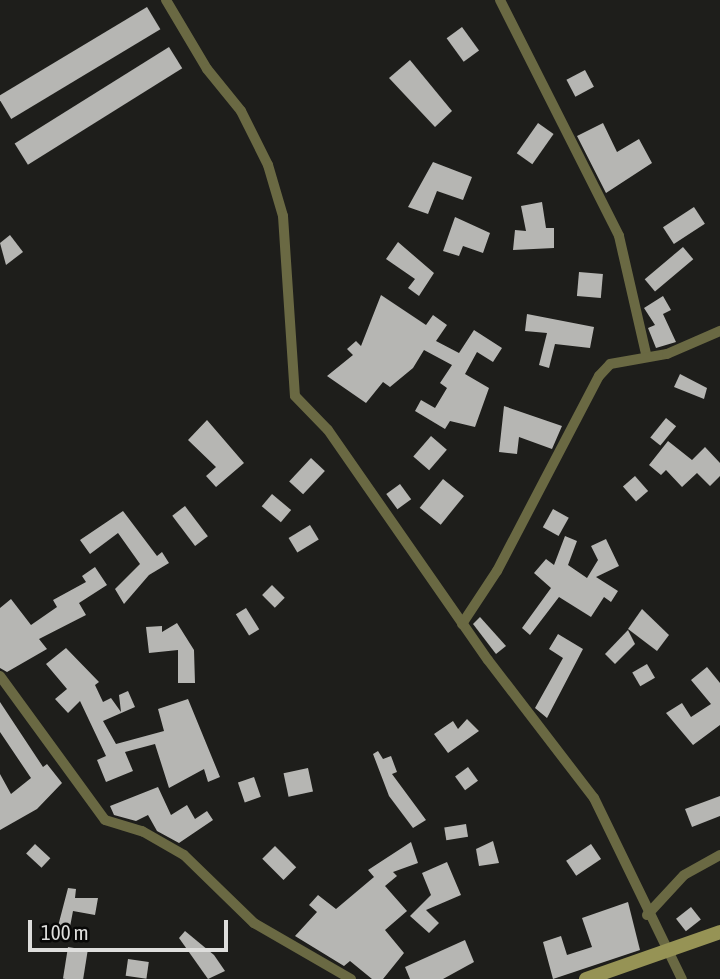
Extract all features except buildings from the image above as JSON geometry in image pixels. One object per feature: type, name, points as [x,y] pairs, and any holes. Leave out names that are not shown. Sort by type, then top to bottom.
[{"type":"street","points":[[166,0],[207,69],[241,111],[268,164],[283,216],[295,396],[328,430],[462,624],[609,821],[647,915],[681,979]]},
{"type":"street","points":[[500,0],[619,236],[646,354]]},
{"type":"street","points":[[462,624],[497,571],[599,376],[610,364],[646,354],[667,354],[720,331]]},
{"type":"street","points":[[0,676],[105,820],[142,831],[184,855],[254,923],[351,979]]},
{"type":"street","points":[[647,915],[684,875],[720,855]]},
{"type":"street","points":[[586,979],[720,932]]}]
